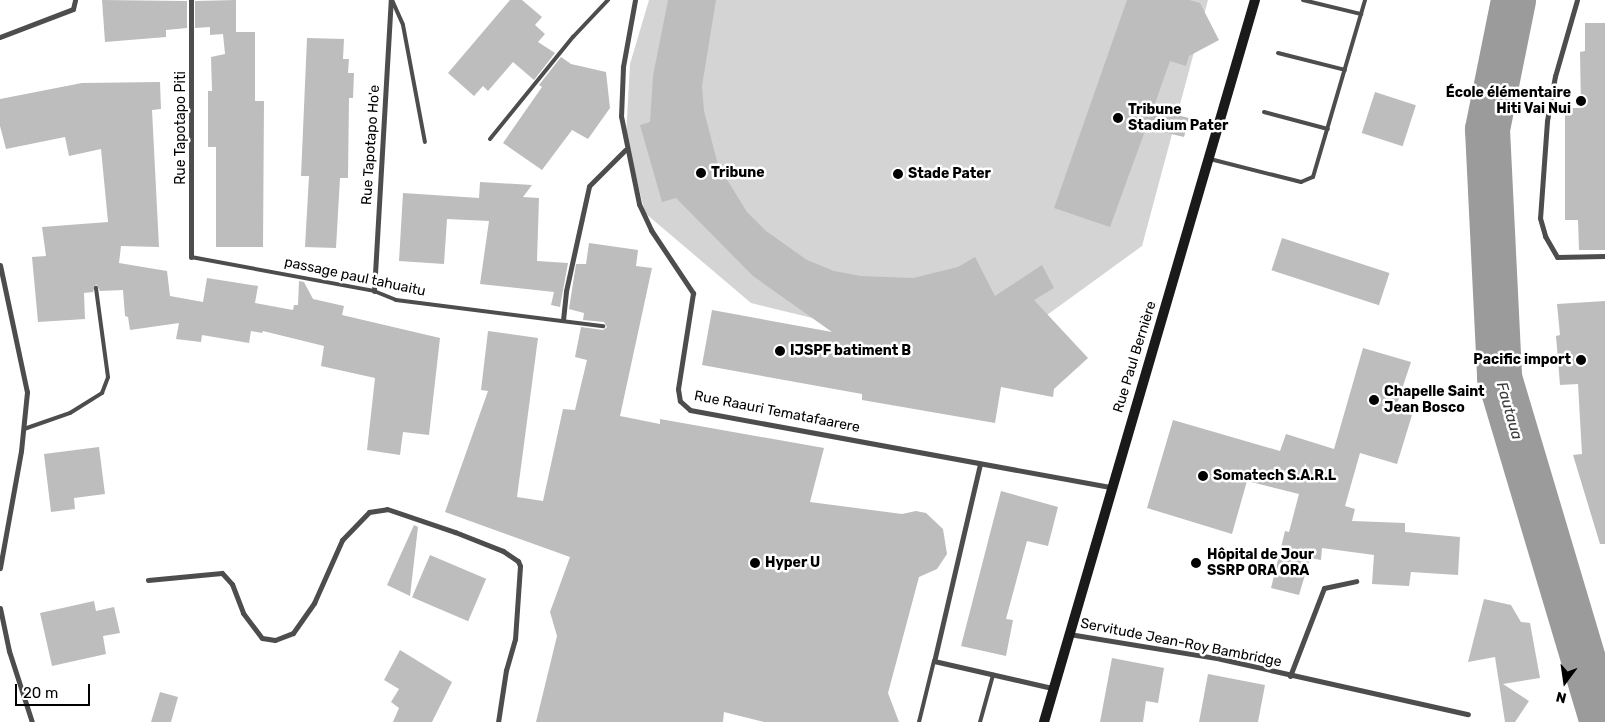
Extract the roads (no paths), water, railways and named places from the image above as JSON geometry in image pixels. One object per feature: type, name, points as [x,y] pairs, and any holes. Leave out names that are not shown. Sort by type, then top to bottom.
[{"type":"main road","name":"Rue Paul Bernière","points":[[1044,722],[1067,634],[1255,0]]},
{"type":"street","points":[[0,37],[73,9],[75,0]]},
{"type":"street","name":"Rue Tapotapo Piti","points":[[191,0],[191,257]]},
{"type":"street","name":"Rue Tapotapo Ho'e","points":[[374,291],[392,0]]},
{"type":"street","name":"Rue Raauri Tematafaarere","points":[[635,0],[623,67],[621,116],[625,150],[639,204],[651,230],[694,293],[678,389],[680,401],[690,410],[1110,487]]},
{"type":"street","points":[[1577,0],[1555,76],[1547,121],[1540,218],[1544,236],[1557,257],[1605,256]]},
{"type":"street","points":[[563,320],[566,291],[589,186],[625,150]]},
{"type":"street","points":[[0,265],[24,366],[27,392],[24,428],[0,568]]},
{"type":"street","points":[[980,464],[963,545],[934,661],[1052,688]]},
{"type":"street","points":[[148,580],[222,574],[232,584],[243,613],[262,638],[275,640],[293,633],[314,603],[342,540],[369,512],[395,511],[463,535],[503,552],[518,561],[520,566],[515,639],[506,670],[498,722]]},
{"type":"street","name":"Servitude Jean-Roy Bambridge","points":[[1290,676],[1324,588],[1356,582]]},
{"type":"street","points":[[0,608],[9,650],[32,722]]},
{"type":"street","name":"Servitude Jean-Roy Bambridge","points":[[1067,634],[1221,659],[1290,676],[1468,714]]},
{"type":"lane","points":[[392,0],[403,24],[425,142]]},
{"type":"lane","points":[[490,139],[573,37],[608,0]]},
{"type":"lane","points":[[1303,0],[1361,14]]},
{"type":"lane","points":[[1208,158],[1308,181],[1316,170],[1365,0]]},
{"type":"lane","points":[[1278,53],[1345,70]]},
{"type":"lane","points":[[1264,112],[1328,129]]},
{"type":"lane","name":"passage paul tahuaitu","points":[[191,257],[374,291],[396,300],[604,326]]},
{"type":"lane","points":[[24,428],[70,413],[102,393],[108,377],[96,288]]},
{"type":"lane","points":[[919,722],[934,661]]},
{"type":"lane","points":[[980,722],[993,675]]},
{"type":"waterway","name":"Fautaua","points":[[1513,0],[1487,129],[1499,377],[1602,722]]},
{"type":"place","name":"École élémentaire Hiti Vai Nui","points":[[1581,101]]},
{"type":"place","name":"Tribune Stadium Pater","points":[[1118,118]]},
{"type":"place","name":"Tribune","points":[[701,173]]},
{"type":"place","name":"Stade Pater","points":[[898,174]]},
{"type":"place","name":"IJSPF batiment B","points":[[780,351]]},
{"type":"place","name":"Pacific import","points":[[1581,360]]},
{"type":"place","name":"Chapelle Saint Jean Bosco","points":[[1374,400]]},
{"type":"place","name":"Somatech S.A.R.L","points":[[1203,476]]},
{"type":"place","name":"Hyper U","points":[[755,563]]},
{"type":"place","name":"Hôpital de Jour SSRP ORA ORA","points":[[1196,563]]}]
